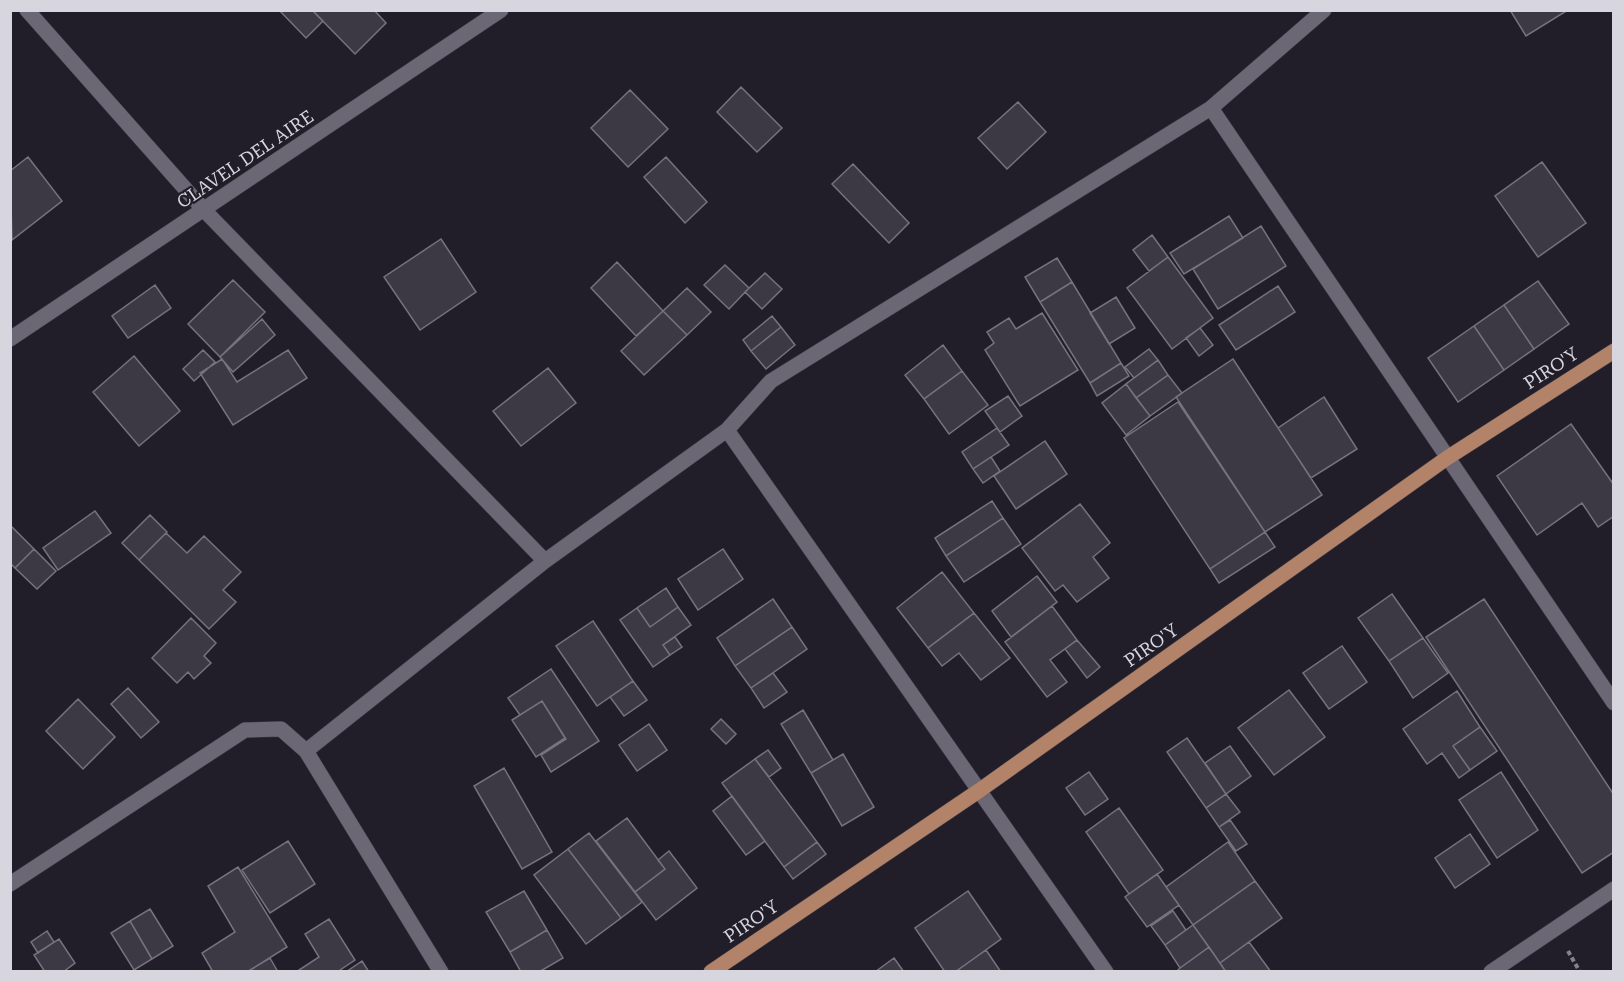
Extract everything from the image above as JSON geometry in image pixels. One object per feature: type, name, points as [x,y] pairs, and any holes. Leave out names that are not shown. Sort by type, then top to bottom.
[{"type":"main road","name":"PIRO'Y","points":[[711,972],[980,790],[1447,458],[1614,351]]},
{"type":"street","points":[[27,10],[204,210],[545,561]]},
{"type":"street","name":"CLAVEL DEL AIRE","points":[[10,339],[501,10]]},
{"type":"street","points":[[306,751],[545,561],[727,430],[771,381],[1212,108],[1324,10]]},
{"type":"street","points":[[1212,108],[1614,703]]},
{"type":"street","points":[[727,430],[1106,972]]},
{"type":"street","points":[[10,884],[245,729],[281,729],[306,751],[441,972]]},
{"type":"street","points":[[1491,972],[1614,889]]},
{"type":"building","points":[[279,10],[312,10],[323,21],[306,38]]},
{"type":"building","points":[[312,10],[374,10],[386,23],[355,54]]},
{"type":"building","points":[[1510,10],[1568,10],[1526,36]]},
{"type":"building","points":[[741,87],[782,128],[757,152],[717,112]]},
{"type":"building","points":[[630,90],[668,129],[628,167],[591,128]]},
{"type":"building","points":[[1018,102],[1046,132],[1007,169],[978,138]]},
{"type":"building","points":[[28,157],[62,201],[12,240],[10,171]]},
{"type":"building","points":[[666,157],[707,202],[685,223],[644,177]]},
{"type":"building","points":[[1542,162],[1586,223],[1538,257],[1495,196]]},
{"type":"building","points":[[853,164],[909,223],[889,243],[832,184]]},
{"type":"building","points":[[1229,216],[1243,238],[1184,274],[1170,253]]},
{"type":"building","points":[[1261,226],[1286,266],[1218,309],[1193,269]]},
{"type":"building","points":[[1152,235],[1168,257],[1149,271],[1133,250]]},
{"type":"building","points":[[441,239],[476,292],[420,330],[384,277]]},
{"type":"building","points":[[1168,257],[1213,318],[1172,349],[1127,288]]},
{"type":"building","points":[[1057,258],[1072,282],[1040,302],[1025,277]]},
{"type":"building","points":[[617,262],[663,311],[636,336],[591,288]]},
{"type":"building","points":[[725,265],[749,288],[729,309],[704,285]]},
{"type":"building","points":[[765,273],[782,289],[762,309],[745,292]]},
{"type":"building","points":[[233,280],[265,312],[220,357],[188,324]]},
{"type":"building","points":[[1538,281],[1569,324],[1534,349],[1504,305]]},
{"type":"building","points":[[1072,282],[1121,363],[1090,383],[1040,302]]},
{"type":"building","points":[[155,285],[171,308],[128,338],[112,316]]},
{"type":"building","points":[[1278,286],[1295,312],[1236,350],[1219,325]]},
{"type":"building","points":[[687,288],[711,312],[687,335],[663,311]]},
{"type":"building","points":[[1116,297],[1135,328],[1109,344],[1090,313]]},
{"type":"building","points":[[1504,305],[1534,349],[1504,370],[1474,326]]},
{"type":"building","points":[[663,311],[687,335],[644,375],[621,351]]},
{"type":"building","points":[[1042,313],[1078,370],[1020,406],[985,350],[994,343],[987,332],[1009,318],[1016,329]]},
{"type":"building","points":[[772,316],[781,327],[751,351],[743,340]]},
{"type":"building","points":[[262,319],[275,335],[233,372],[220,357]]},
{"type":"building","points":[[1474,326],[1504,370],[1458,402],[1428,358]]},
{"type":"building","points":[[781,327],[795,345],[766,369],[751,351]]},
{"type":"building","points":[[1200,328],[1213,345],[1199,356],[1186,338]]},
{"type":"building","points":[[943,345],[962,371],[924,399],[905,375]]},
{"type":"building","points":[[1149,349],[1158,360],[1134,378],[1125,367]]},
{"type":"building","points":[[203,350],[215,362],[194,381],[183,369]]},
{"type":"building","points":[[288,350],[307,378],[233,425],[200,373],[222,359],[237,382]]},
{"type":"building","points":[[134,356],[180,411],[139,446],[93,392]]},
{"type":"building","points":[[1233,359],[1322,495],[1265,532],[1176,397]]},
{"type":"building","points":[[1158,360],[1168,375],[1136,398],[1126,384]]},
{"type":"building","points":[[1121,363],[1129,376],[1097,396],[1090,383]]},
{"type":"building","points":[[548,368],[576,403],[521,446],[493,411]]},
{"type":"building","points":[[962,371],[988,405],[949,434],[924,399]]},
{"type":"building","points":[[1168,375],[1182,393],[1150,416],[1136,398]]},
{"type":"building","points":[[1126,384],[1150,416],[1126,435],[1102,403]]},
{"type":"building","points":[[1008,396],[1022,416],[1000,432],[985,411]]},
{"type":"building","points":[[1324,397],[1357,449],[1311,478],[1278,428]]},
{"type":"building","points":[[1178,402],[1265,532],[1210,569],[1124,438]]},
{"type":"building","points":[[1571,424],[1614,485],[1614,516],[1598,527],[1582,503],[1537,535],[1497,476]]},
{"type":"building","points":[[997,428],[1009,445],[973,469],[962,452]]},
{"type":"building","points":[[1045,441],[1067,474],[1016,509],[994,476]]},
{"type":"building","points":[[991,457],[1000,471],[983,483],[973,469]]},
{"type":"building","points":[[992,501],[1003,518],[946,556],[935,538]]},
{"type":"building","points":[[1080,504],[1110,543],[1093,557],[1109,578],[1077,602],[1063,585],[1055,591],[1022,548]]},
{"type":"building","points":[[95,511],[111,533],[58,570],[43,548]]},
{"type":"building","points":[[150,515],[167,532],[139,560],[122,543]]},
{"type":"building","points":[[1003,518],[1021,544],[964,582],[946,556]]},
{"type":"building","points":[[10,525],[34,549],[15,568],[10,563]]},
{"type":"building","points":[[1265,532],[1275,547],[1219,583],[1210,569]]},
{"type":"building","points":[[166,533],[187,553],[204,536],[241,572],[223,590],[236,602],[209,629],[139,560]]},
{"type":"building","points":[[34,549],[56,571],[37,589],[15,568]]},
{"type":"building","points":[[723,549],[743,579],[698,610],[678,579]]},
{"type":"building","points":[[942,572],[974,613],[928,648],[897,608]]},
{"type":"building","points":[[1037,576],[1057,602],[1011,637],[992,611]]},
{"type":"building","points":[[666,588],[678,607],[650,627],[637,608]]},
{"type":"building","points":[[1392,594],[1423,638],[1389,661],[1358,618]]},
{"type":"building","points":[[773,599],[792,627],[735,666],[717,638]]},
{"type":"building","points":[[1484,599],[1614,795],[1614,852],[1582,873],[1426,637]]},
{"type":"building","points":[[1052,606],[1077,640],[1050,660],[1067,682],[1047,697],[1005,642]]},
{"type":"building","points":[[678,607],[691,625],[663,645],[670,655],[653,667],[620,620],[637,608],[650,627]]},
{"type":"building","points":[[974,613],[1010,658],[981,680],[959,653],[942,666],[928,648]]},
{"type":"building","points":[[191,618],[216,643],[204,656],[211,663],[194,679],[188,672],[177,683],[152,658]]},
{"type":"building","points":[[593,621],[633,681],[597,706],[556,646]]},
{"type":"building","points":[[792,627],[807,649],[751,688],[735,666]]},
{"type":"building","points":[[675,637],[682,647],[670,655],[663,645]]},
{"type":"building","points":[[1423,638],[1448,673],[1413,698],[1389,661]]},
{"type":"building","points":[[1077,640],[1100,667],[1087,678],[1065,649]]},
{"type":"building","points":[[1342,646],[1367,682],[1329,709],[1303,673]]},
{"type":"building","points":[[551,669],[599,741],[551,772],[541,755],[566,739],[542,701],[520,715],[508,698]]},
{"type":"building","points":[[773,673],[787,692],[764,708],[751,688]]},
{"type":"building","points":[[633,681],[647,700],[624,716],[610,697]]},
{"type":"building","points":[[128,688],[159,722],[141,738],[111,704]]},
{"type":"building","points":[[1289,690],[1325,737],[1274,775],[1238,728]]},
{"type":"building","points":[[1457,691],[1480,727],[1453,746],[1470,770],[1459,778],[1442,753],[1427,764],[1403,729]]},
{"type":"building","points":[[78,699],[115,737],[83,769],[46,731]]},
{"type":"building","points":[[542,701],[565,738],[536,757],[512,720]]},
{"type":"building","points":[[803,710],[833,760],[811,773],[781,724]]},
{"type":"building","points":[[721,719],[736,734],[726,744],[711,729]]},
{"type":"building","points":[[649,724],[667,750],[637,771],[619,745]]},
{"type":"building","points":[[1480,727],[1497,751],[1470,770],[1453,746]]},
{"type":"building","points":[[1187,738],[1226,794],[1206,808],[1167,752]]},
{"type":"building","points":[[1230,746],[1251,776],[1226,794],[1205,763]]},
{"type":"building","points":[[768,750],[781,768],[769,777],[755,759]]},
{"type":"building","points":[[843,754],[874,807],[842,826],[811,773]]},
{"type":"building","points":[[755,759],[817,842],[784,867],[722,783]]},
{"type":"building","points":[[504,768],[552,852],[522,869],[474,786]]},
{"type":"building","points":[[1089,772],[1108,799],[1085,815],[1066,788]]},
{"type":"building","points":[[1501,772],[1538,830],[1497,858],[1459,800]]},
{"type":"building","points":[[1226,794],[1240,812],[1219,827],[1206,808]]},
{"type":"building","points":[[732,796],[765,841],[746,855],[713,811]]},
{"type":"building","points":[[1119,808],[1163,870],[1129,894],[1086,832]]},
{"type":"building","points":[[627,818],[665,869],[635,892],[596,841]]},
{"type":"building","points":[[1230,820],[1247,844],[1236,851],[1219,827]]},
{"type":"building","points":[[589,833],[642,902],[621,918],[568,849]]},
{"type":"building","points":[[1470,834],[1490,864],[1455,888],[1435,858]]},
{"type":"building","points":[[288,841],[315,884],[270,913],[242,870]]},
{"type":"building","points":[[817,842],[826,854],[793,879],[784,867]]},
{"type":"building","points":[[1228,842],[1255,881],[1193,925],[1166,887]]},
{"type":"building","points":[[568,849],[621,918],[586,944],[534,875]]},
{"type":"building","points":[[669,851],[697,888],[656,920],[635,892],[665,869],[658,860]]},
{"type":"building","points":[[238,867],[287,947],[247,972],[213,972],[202,953],[235,932],[208,886]]},
{"type":"building","points":[[1157,874],[1179,905],[1147,927],[1125,897]]},
{"type":"building","points":[[1255,881],[1282,918],[1220,963],[1193,925]]},
{"type":"building","points":[[524,891],[547,930],[510,952],[486,912]]},
{"type":"building","points":[[968,891],[1001,939],[955,972],[945,972],[915,928]]},
{"type":"building","points":[[150,909],[173,946],[152,959],[130,921]]},
{"type":"building","points":[[1173,911],[1186,930],[1165,945],[1151,926]]},
{"type":"building","points":[[329,919],[355,960],[337,972],[296,972],[319,957],[305,934]]},
{"type":"building","points":[[130,921],[152,959],[134,970],[111,933]]},
{"type":"building","points":[[1193,925],[1209,947],[1180,968],[1165,945]]},
{"type":"building","points":[[547,930],[563,958],[539,972],[521,972],[510,952]]},
{"type":"building","points":[[47,931],[54,942],[38,953],[31,942]]},
{"type":"building","points":[[59,939],[75,963],[63,972],[45,972],[34,955]]},
{"type":"building","points":[[1249,942],[1271,972],[1226,972],[1220,963]]},
{"type":"building","points":[[1209,947],[1226,972],[1176,972],[1180,968]]},
{"type":"building","points":[[986,950],[1001,972],[955,972]]},
{"type":"building","points":[[270,958],[278,972],[247,972]]},
{"type":"building","points":[[894,958],[904,972],[875,972]]},
{"type":"building","points":[[362,961],[369,972],[346,972]]}]
